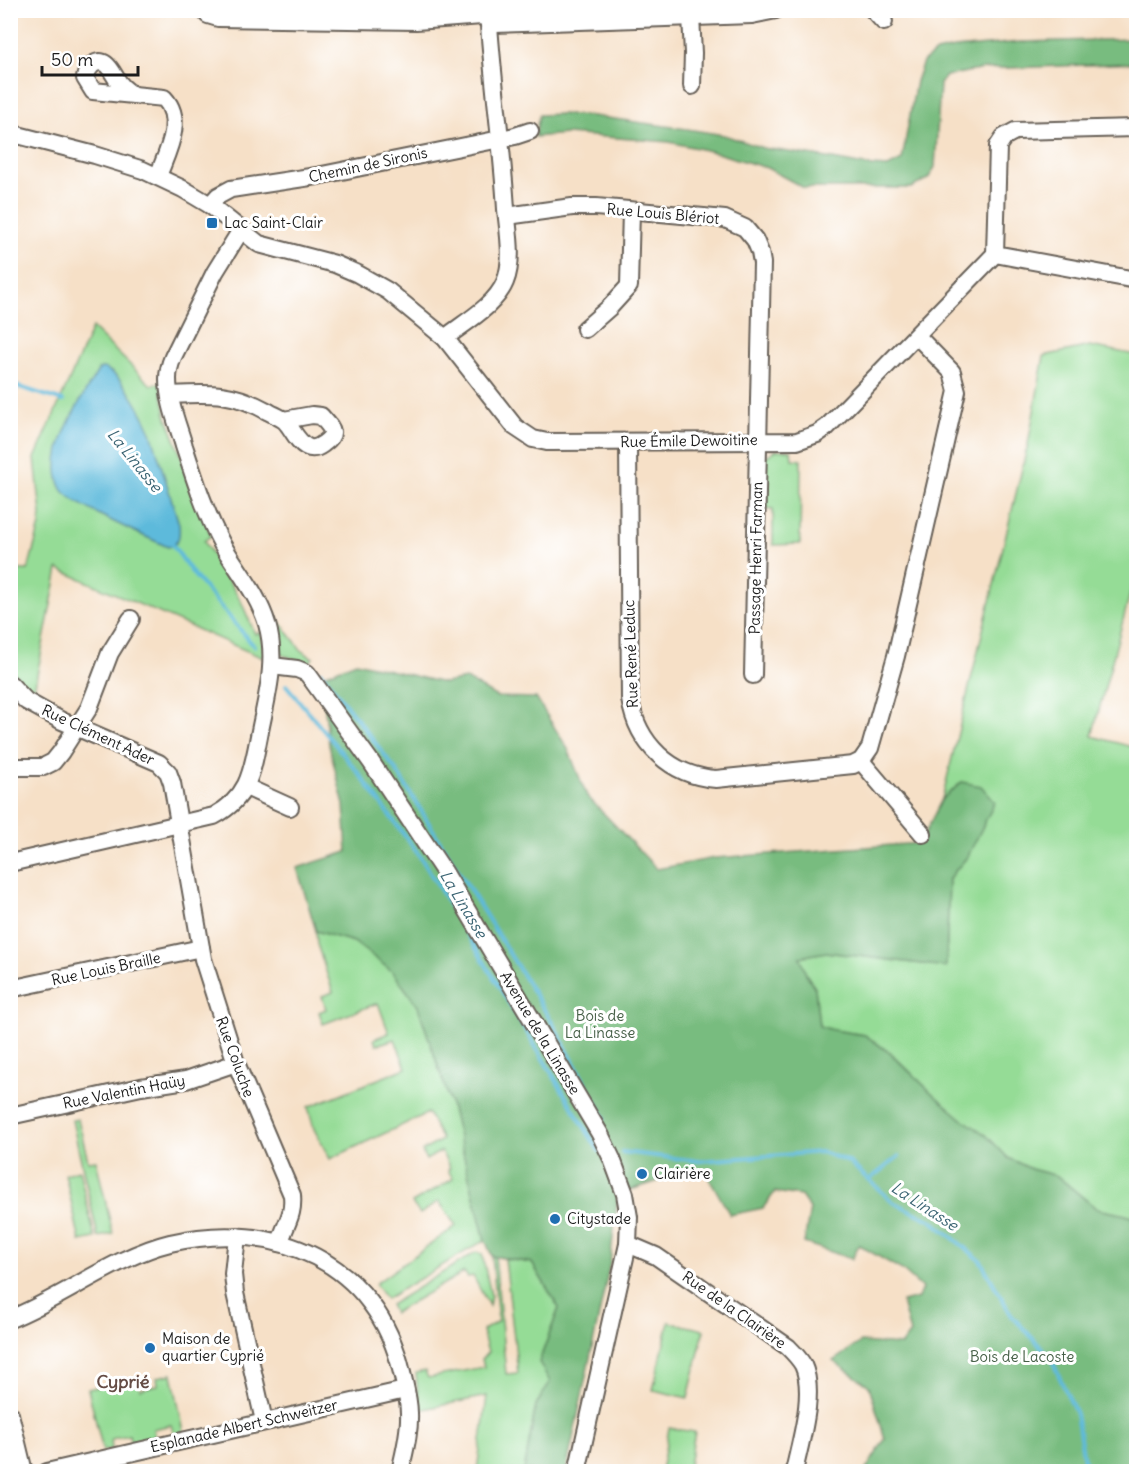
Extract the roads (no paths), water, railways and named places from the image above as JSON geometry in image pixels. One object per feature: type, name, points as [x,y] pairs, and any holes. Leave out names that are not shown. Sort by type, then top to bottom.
[{"type":"street","points":[[204,10],[208,15],[218,18],[345,16],[416,21],[488,15]]},
{"type":"street","points":[[488,15],[495,24],[752,15],[776,10]]},
{"type":"street","points":[[445,338],[490,302],[505,283],[508,271],[507,216],[488,15]]},
{"type":"street","points":[[691,17],[692,86]]},
{"type":"street","points":[[133,95],[164,98],[174,114],[172,140],[158,176]]},
{"type":"street","points":[[1137,128],[1015,131],[1004,137],[998,146],[995,254],[1137,280]]},
{"type":"street","name":"Chemin de Sironis","points":[[210,205],[218,196],[231,189],[316,176],[530,131]]},
{"type":"street","points":[[10,133],[95,155],[158,176],[210,205],[239,233],[215,272],[173,357],[168,380],[174,414],[206,511],[259,605],[267,624],[271,642],[272,666],[254,762],[246,787],[226,809],[214,816],[179,825],[10,863]]},
{"type":"street","name":"Rue Louis Blériot","points":[[507,216],[572,207],[725,219],[745,228],[755,240],[762,263],[758,441]]},
{"type":"street","points":[[585,329],[629,286],[631,211]]},
{"type":"street","name":"Rue Émile Dewoitine","points":[[239,233],[259,244],[317,258],[358,274],[388,291],[445,338],[515,427],[533,439],[547,442],[797,441],[817,434],[827,427],[917,336],[995,254]]},
{"type":"street","points":[[917,336],[952,372],[957,391],[896,656],[870,748],[861,761],[922,834]]},
{"type":"street","points":[[170,395],[226,394],[246,400],[284,420]]},
{"type":"street","name":"Passage Henri Farman","points":[[753,675],[758,441]]},
{"type":"street","name":"Rue René Leduc","points":[[628,442],[630,699],[632,713],[641,733],[656,753],[675,767],[705,778],[716,779],[853,765],[861,761]]},
{"type":"street","points":[[10,767],[43,766],[53,762],[78,728],[110,652],[131,619]]},
{"type":"street","name":"Avenue de la Linasse","points":[[272,666],[297,669],[307,673],[378,772],[445,873],[600,1134],[612,1159],[625,1194],[629,1217],[628,1244],[577,1472]]},
{"type":"street","name":"Rue Clément Ader","points":[[10,684],[26,701],[78,728],[159,763],[168,772],[172,783],[185,865]]},
{"type":"street","points":[[246,787],[290,807]]},
{"type":"street","name":"Rue Coluche","points":[[185,865],[201,948],[219,1013],[254,1108],[292,1195],[291,1217],[280,1242]]},
{"type":"street","name":"Rue Louis Braille","points":[[10,989],[201,948]]},
{"type":"street","name":"Rue Valentin Haüy","points":[[10,1116],[141,1087],[186,1080],[236,1063]]},
{"type":"street","points":[[10,1319],[136,1255],[159,1246],[214,1236],[237,1236],[280,1242],[320,1259],[355,1285],[367,1298],[386,1327],[396,1350],[409,1415],[400,1472]]},
{"type":"street","points":[[237,1236],[233,1274],[235,1293],[264,1421]]},
{"type":"street","name":"Rue de la Clairière","points":[[628,1244],[656,1256],[788,1347],[802,1364],[808,1381],[807,1403],[794,1472]]},
{"type":"street","name":"Esplanade Albert Schweitzer","points":[[47,1472],[405,1390]]},
{"type":"street","points":[[10,1414],[24,1472]]},
{"type":"water","points":[[99,369],[110,371],[124,386],[151,432],[179,524],[178,538],[172,546],[168,547],[94,512],[68,496],[62,489],[57,475],[57,460],[61,444],[74,411]]},
{"type":"waterway","name":"La Linasse","points":[[10,384],[63,401]]},
{"type":"waterway","name":"La Linasse","points":[[172,544],[193,574],[254,646]]},
{"type":"waterway","points":[[321,672],[396,770],[553,1024],[604,1118]]},
{"type":"waterway","name":"La Linasse","points":[[286,685],[357,771],[421,858],[599,1151]]},
{"type":"waterway","name":"La Linasse","points":[[622,1152],[699,1161],[822,1152],[849,1162],[893,1202],[932,1221],[980,1260],[1012,1316],[1051,1358],[1076,1414],[1086,1472]]},
{"type":"waterway","points":[[869,1180],[899,1156]]},
{"type":"place","name":"Lac Saint-Clair","points":[[212,223]]},
{"type":"place","name":"Clairière","points":[[642,1174]]},
{"type":"place","name":"Citystade","points":[[555,1219]]},
{"type":"place","name":"Maison de quartier Cyprié","points":[[150,1348]]},
{"type":"district","name":"Cyprié","points":[[123,1382]]},
{"type":"park label","name":"Bois de La Linasse","points":[[600,1024]]},
{"type":"park label","name":"Bois de Lacoste","points":[[1022,1357]]}]
